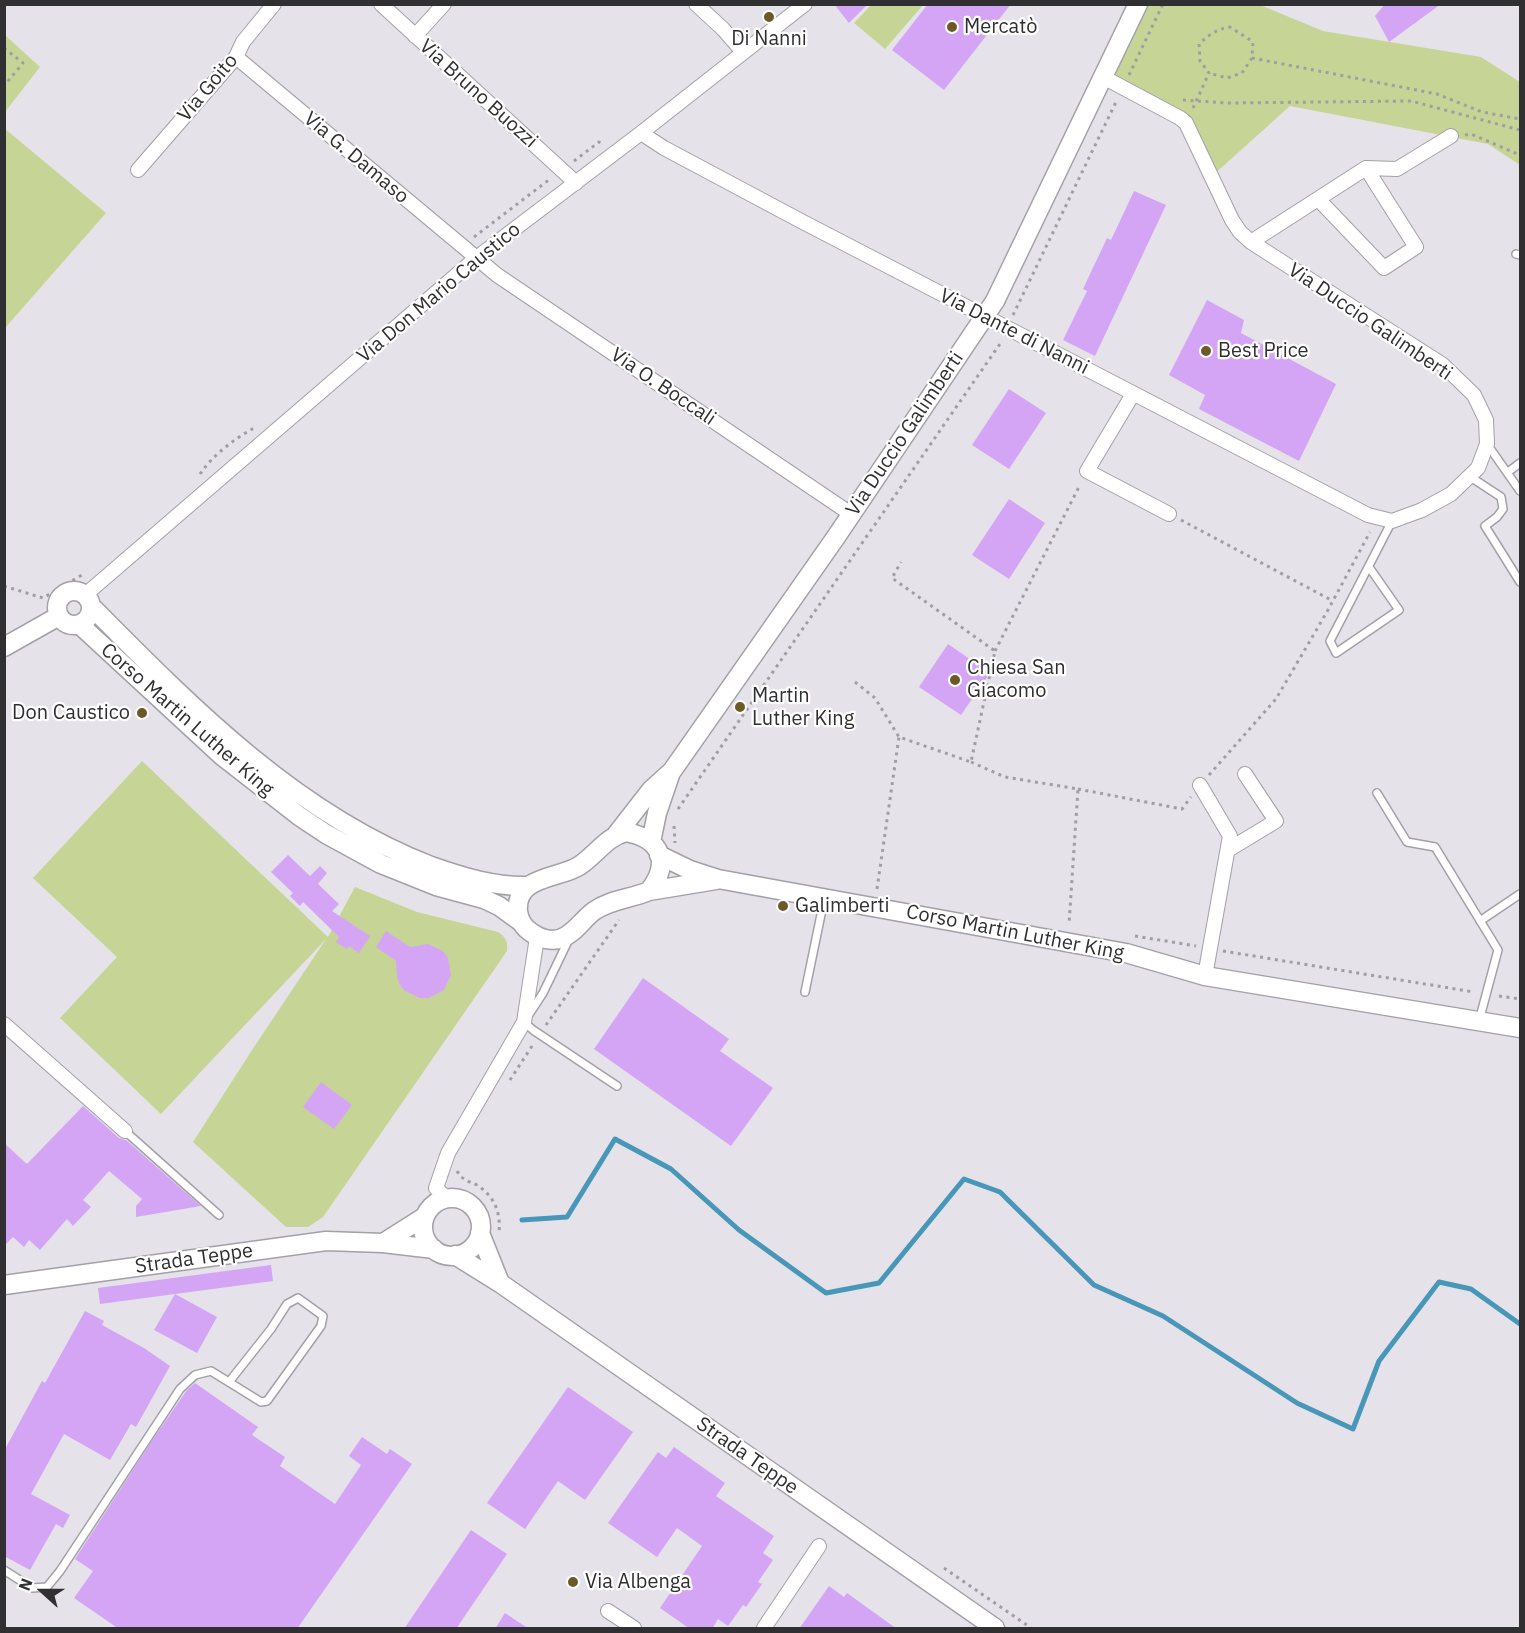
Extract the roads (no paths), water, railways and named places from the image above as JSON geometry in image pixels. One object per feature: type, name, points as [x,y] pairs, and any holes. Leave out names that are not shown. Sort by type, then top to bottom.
[{"type":"street","name":"Via Goito","points":[[138,170],[236,57],[243,42],[274,4]]},
{"type":"street","name":"Via Bruno Buozzi","points":[[381,4],[576,183]]},
{"type":"street","points":[[415,36],[444,4]]},
{"type":"street","points":[[696,4],[723,28],[743,52]]},
{"type":"street","name":"Via Don Mario Caustico","points":[[88,601],[475,259],[805,4]]},
{"type":"street","name":"Via Duccio Galimberti","points":[[528,886],[536,880],[572,871],[586,862],[616,835],[651,790],[672,771],[851,514],[995,301],[1138,4]]},
{"type":"street","name":"Via G. Damaso","points":[[236,57],[475,259]]},
{"type":"street","name":"Via Duccio Galimberti","points":[[1103,76],[1186,123],[1232,220],[1251,242],[1443,365],[1474,395],[1486,420],[1487,444]]},
{"type":"street","name":"Via Dante di Nanni","points":[[641,133],[674,154],[1368,516],[1392,521]]},
{"type":"street","points":[[1251,242],[1366,168],[1397,169],[1451,136]]},
{"type":"street","points":[[1318,199],[1384,268],[1416,246],[1366,168]]},
{"type":"street","name":"Via O. Boccali","points":[[475,259],[851,514]]},
{"type":"street","points":[[1133,394],[1087,471],[1169,514]]},
{"type":"street","points":[[1392,521],[1422,510],[1451,494],[1478,468],[1487,444]]},
{"type":"street","points":[[4,647],[59,616],[57,606],[64,594],[76,591],[88,601],[88,617],[80,624]]},
{"type":"street","name":"Corso Martin Luther King","points":[[88,601],[231,740],[265,769],[333,816],[388,848],[441,869],[502,885],[528,886]]},
{"type":"street","name":"Corso Martin Luther King","points":[[59,616],[69,624],[80,624],[222,756],[299,816],[326,834],[381,864],[436,886],[484,899],[499,906],[537,937]]},
{"type":"street","name":"Via Duccio Galimberti","points":[[649,891],[661,871],[655,849],[657,813],[672,771]]},
{"type":"street","points":[[1227,850],[1276,821],[1245,774]]},
{"type":"street","points":[[1200,785],[1230,836],[1205,976]]},
{"type":"street","name":"Corso Martin Luther King","points":[[616,835],[626,832],[638,835],[655,849],[690,870],[718,879],[1126,953],[1205,976],[1521,1028]]},
{"type":"street","name":"Corso Martin Luther King","points":[[573,931],[594,911],[606,904],[649,891],[718,879]]},
{"type":"street","points":[[521,922],[518,904],[528,886]]},
{"type":"street","points":[[446,1198],[436,1188],[448,1154],[524,1022],[537,937],[551,940],[563,938],[573,931]]},
{"type":"street","points":[[4,1024],[125,1131]]},
{"type":"street","points":[[383,1243],[424,1217],[437,1202],[446,1198],[465,1201],[472,1207],[480,1223],[480,1233],[500,1283]]},
{"type":"street","points":[[424,1217],[424,1234],[428,1243],[434,1249],[447,1255],[464,1253],[471,1248],[480,1233]]},
{"type":"street","name":"Strada Teppe","points":[[4,1285],[326,1241],[383,1243],[434,1249]]},
{"type":"street","name":"Strada Teppe","points":[[455,1255],[500,1283],[995,1629]]},
{"type":"street","points":[[764,1629],[819,1546]]},
{"type":"street","points":[[608,1611],[634,1629]]},
{"type":"lane","points":[[1487,444],[1521,492]]},
{"type":"lane","points":[[1508,472],[1521,464]]},
{"type":"lane","points":[[1469,476],[1501,497],[1503,509],[1485,526],[1521,582]]},
{"type":"lane","points":[[1369,567],[1399,610],[1336,653],[1330,640],[1392,521]]},
{"type":"lane","points":[[1377,793],[1407,842],[1436,847],[1498,950],[1479,1021]]},
{"type":"lane","points":[[1480,921],[1521,894]]},
{"type":"lane","points":[[805,992],[824,898]]},
{"type":"lane","points":[[573,931],[543,993],[524,1022],[617,1086]]},
{"type":"lane","points":[[125,1131],[219,1215]]},
{"type":"lane","points":[[4,1570],[32,1588],[47,1587],[60,1571],[180,1389],[195,1375],[211,1371],[240,1391],[261,1402],[267,1401],[321,1326],[323,1316],[298,1298],[286,1304],[270,1329],[229,1382]]},
{"type":"waterway","points":[[522,1220],[567,1217],[615,1139],[671,1169],[739,1230],[826,1293],[879,1283],[964,1179],[1000,1192],[1094,1285],[1163,1316],[1297,1403],[1353,1429],[1379,1361],[1439,1282],[1471,1289],[1520,1324]]},
{"type":"place","name":"Di Nanni","points":[[769,17]]},
{"type":"place","name":"Mercatò","points":[[952,27]]},
{"type":"place","name":"Best Price","points":[[1206,351]]},
{"type":"place","name":"Chiesa San Giacomo","points":[[955,680]]},
{"type":"place","name":"Martin Luther King","points":[[740,707]]},
{"type":"place","name":"Don Caustico","points":[[142,713]]},
{"type":"place","name":"Galimberti","points":[[783,906]]},
{"type":"place","name":"Via Albenga","points":[[573,1582]]}]
